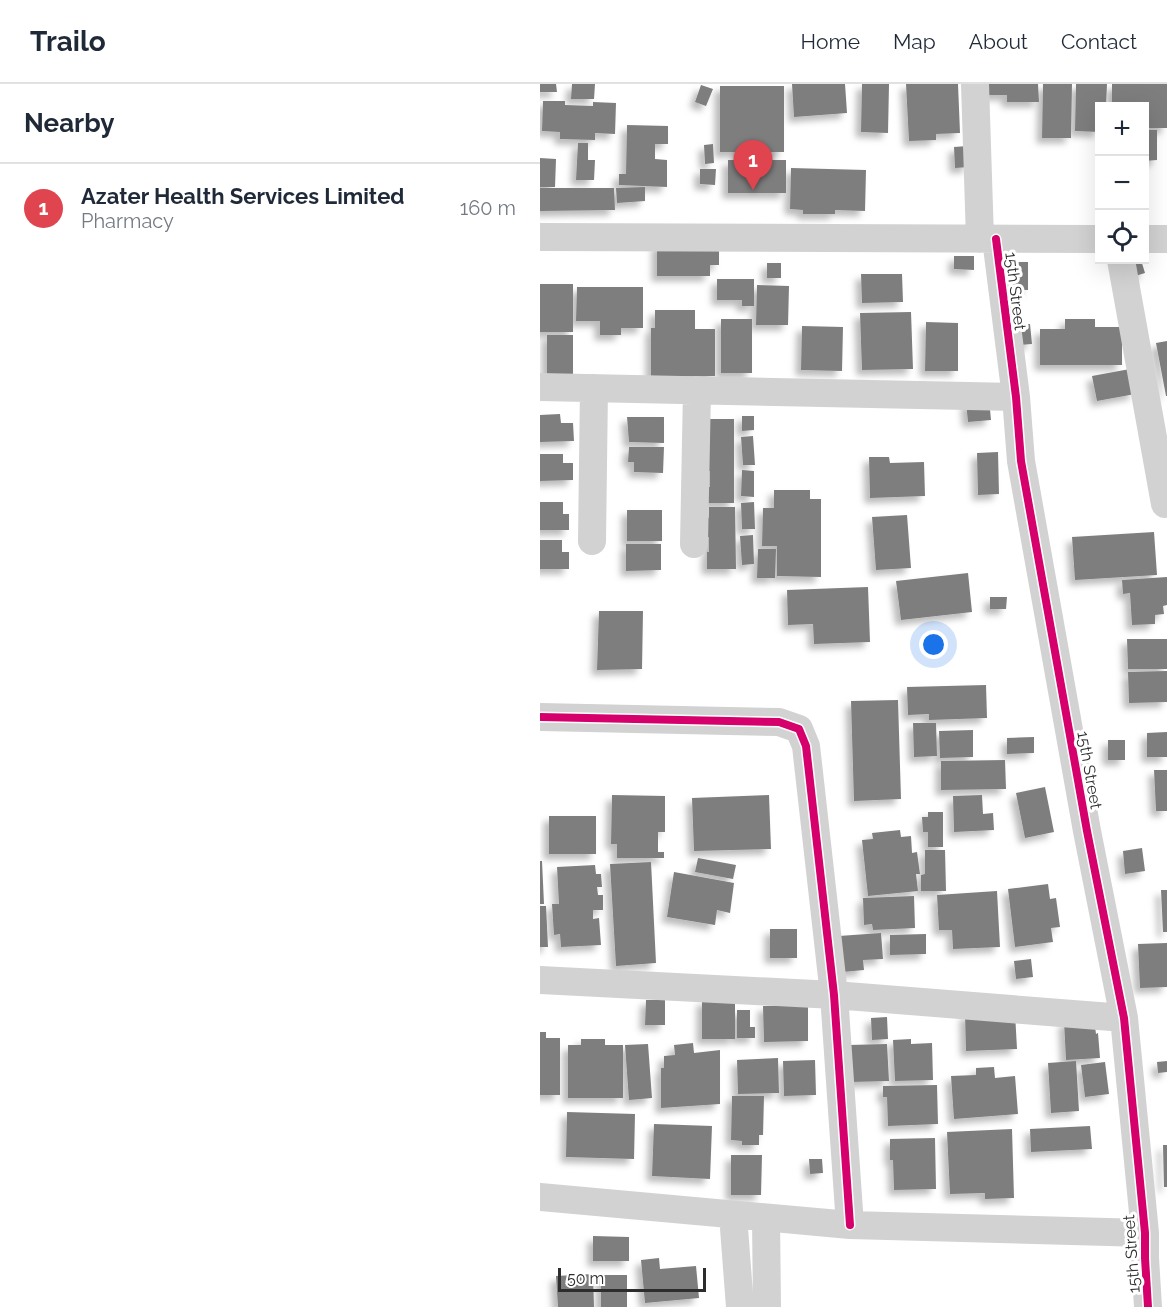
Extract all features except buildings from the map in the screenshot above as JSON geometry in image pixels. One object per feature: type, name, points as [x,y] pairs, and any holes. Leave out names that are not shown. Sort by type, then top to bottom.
[{"type":"street","name":"15th Street","points":[[975,84],[988,239],[1016,398],[1021,461],[1087,831],[1124,1018],[1152,1250],[1148,1307]]},
{"type":"street","points":[[540,237],[1095,239]]},
{"type":"street","points":[[1149,239],[1167,239]]},
{"type":"street","points":[[1122,264],[1165,504]]},
{"type":"street","points":[[540,387],[1016,398]]},
{"type":"street","points":[[592,540],[594,388]]},
{"type":"street","points":[[694,544],[697,390]]},
{"type":"street","points":[[540,717],[779,722],[799,729],[806,746],[834,995],[850,1226]]},
{"type":"street","points":[[540,980],[834,995],[1124,1018]]},
{"type":"street","points":[[540,1197],[850,1226],[1152,1250]]},
{"type":"street","points":[[733,1215],[740,1307]]},
{"type":"street","points":[[766,1218],[767,1307]]},
{"type":"cycle path","points":[[996,239],[1016,397],[1021,461],[1087,831],[1124,1018],[1145,1233],[1148,1307]]},
{"type":"cycle path","points":[[540,717],[779,722],[799,729],[806,746],[834,995],[850,1225]]},
{"type":"place","name":"Azater Health Services Limited","points":[[753,190]]}]
